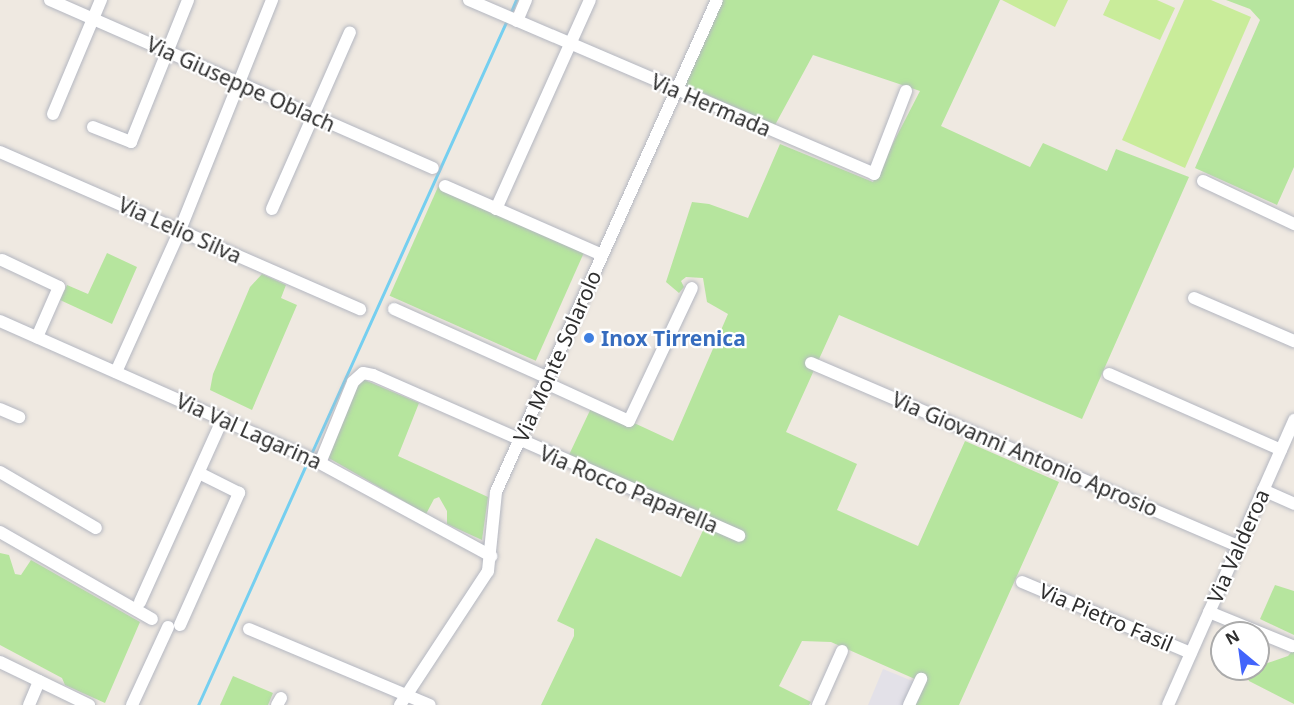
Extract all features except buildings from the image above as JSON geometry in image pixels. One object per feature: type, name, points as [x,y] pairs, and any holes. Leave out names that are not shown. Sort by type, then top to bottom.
[{"type":"street","name":"Via Giuseppe Oblach","points":[[50,0],[433,168]]},
{"type":"street","points":[[54,114],[101,0]]},
{"type":"street","points":[[93,126],[131,142],[188,0]]},
{"type":"street","points":[[116,372],[180,230],[272,0]]},
{"type":"street","name":"Via Hermada","points":[[469,0],[874,174],[906,92]]},
{"type":"street","points":[[515,21],[526,0]]},
{"type":"street","points":[[496,209],[590,0]]},
{"type":"street","name":"Via Monte Solarolo","points":[[403,700],[488,572],[492,556],[490,523],[496,492],[674,90],[717,0]]},
{"type":"street","points":[[272,209],[350,32]]},
{"type":"street","name":"Via Lelio Silva","points":[[0,152],[360,309]]},
{"type":"street","points":[[1203,182],[1294,224]]},
{"type":"street","points":[[445,186],[602,255]]},
{"type":"street","points":[[2,260],[59,287],[37,337]]},
{"type":"street","points":[[394,309],[629,421],[692,288]]},
{"type":"street","points":[[1194,298],[1294,341]]},
{"type":"street","name":"Via Val Lagarina","points":[[0,321],[320,463],[492,556]]},
{"type":"street","name":"Via Giovanni Antonio Aprosio","points":[[811,363],[1238,546]]},
{"type":"street","name":"Via Rocco Paparella","points":[[320,463],[353,382],[363,373],[739,536]]},
{"type":"street","points":[[1109,374],[1281,450]]},
{"type":"street","points":[[0,409],[19,417]]},
{"type":"street","points":[[140,603],[223,418]]},
{"type":"street","name":"Via Valderoa","points":[[1168,705],[1294,420]]},
{"type":"street","points":[[0,472],[96,528]]},
{"type":"street","points":[[132,705],[174,626],[239,493],[199,473]]},
{"type":"street","points":[[1263,490],[1294,504]]},
{"type":"street","points":[[0,532],[152,619]]},
{"type":"street","name":"Via Pietro Fasil","points":[[1022,582],[1191,653]]},
{"type":"street","points":[[1209,612],[1292,646]]},
{"type":"street","points":[[249,629],[403,700],[430,705]]},
{"type":"street","points":[[818,705],[842,651]]},
{"type":"street","points":[[0,662],[89,705]]},
{"type":"street","points":[[909,705],[921,679]]},
{"type":"street","points":[[29,705],[39,681]]},
{"type":"shaded area","points":[[883,669],[915,682],[905,705],[868,705]]},
{"type":"green space","points":[[722,0],[1000,0],[941,126],[1030,167],[1043,143],[1107,171],[1116,149],[1189,177],[1082,419],[839,315],[786,432],[857,464],[837,510],[918,546],[965,441],[1059,482],[959,705],[914,705],[924,683],[831,642],[802,641],[779,686],[811,702],[809,705],[541,705],[574,636],[574,629],[557,621],[596,538],[681,577],[707,522],[568,457],[593,404],[673,441],[728,314],[707,302],[703,278],[686,277],[681,281],[684,287],[679,293],[666,282],[692,202],[709,204],[748,218],[780,144],[873,182],[920,91],[813,55],[775,125],[685,85]]},
{"type":"green space","points":[[1002,0],[1068,0],[1055,27]]},
{"type":"green space","points":[[1110,0],[1157,0],[1175,8],[1160,40],[1103,15]]},
{"type":"green space","points":[[1184,0],[1211,0],[1251,17],[1185,168],[1122,140]]},
{"type":"green space","points":[[1226,0],[1294,0],[1294,167],[1277,205],[1195,168],[1260,20],[1250,9]]},
{"type":"green space","points":[[438,187],[584,252],[536,361],[390,296]]},
{"type":"green space","points":[[107,253],[137,267],[112,324],[60,300],[67,285],[88,294]]},
{"type":"green space","points":[[262,274],[286,285],[281,298],[297,305],[252,410],[210,390],[213,374],[250,287]]},
{"type":"green space","points":[[360,378],[419,403],[398,456],[488,497],[482,540],[447,524],[447,511],[439,497],[434,499],[426,514],[327,457]]},
{"type":"green space","points":[[0,553],[9,555],[15,574],[21,575],[31,560],[140,622],[105,703],[65,685],[62,678],[0,645]]},
{"type":"green space","points":[[1275,585],[1294,591],[1294,635],[1270,624],[1270,621],[1260,619]]},
{"type":"green space","points":[[1294,649],[1294,704],[1249,681],[1270,681],[1270,662],[1288,656]]},
{"type":"green space","points":[[233,676],[273,693],[268,705],[220,705]]},
{"type":"waterway","points":[[510,14],[516,0]]},
{"type":"waterway","points":[[311,454],[507,20]]},
{"type":"waterway","points":[[198,705],[308,460]]},
{"type":"place","name":"Inox Tirrenica","points":[[589,338]]}]
